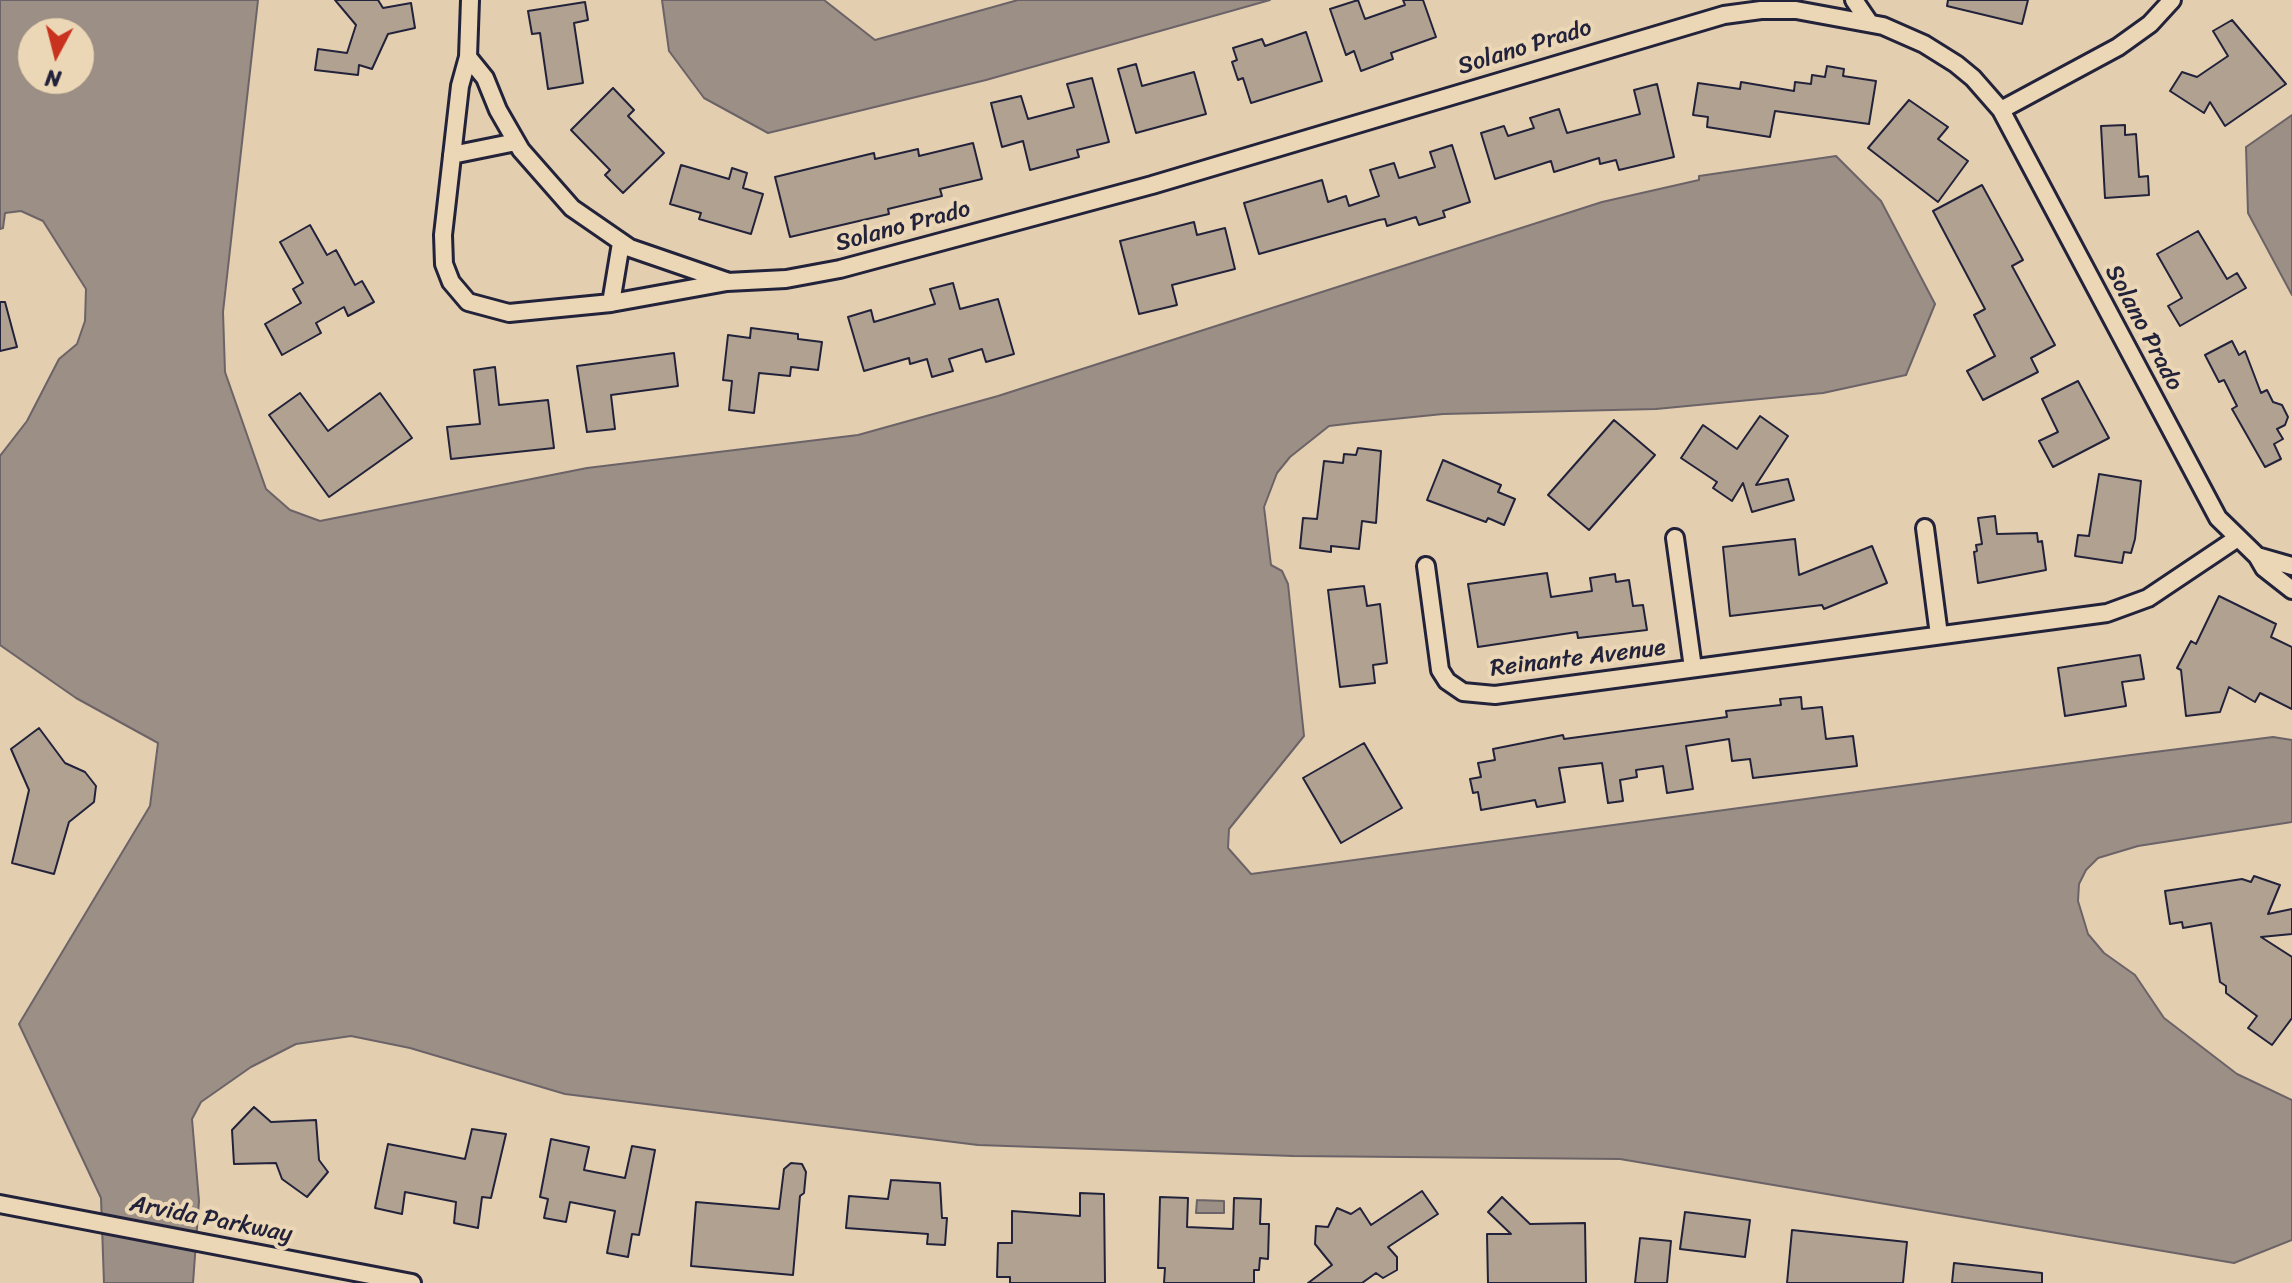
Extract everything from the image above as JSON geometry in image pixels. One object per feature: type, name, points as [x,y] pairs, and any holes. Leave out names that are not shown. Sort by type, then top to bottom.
[{"type":"street","name":"Solano Prado","points":[[470,0],[468,57],[460,86],[443,235],[444,264],[451,282],[468,302],[509,313],[611,303],[727,282],[786,279],[840,269],[1152,185],[1695,22],[1744,11],[1776,5],[1869,22],[1898,31],[1940,53],[1973,78],[2001,110],[2206,497],[2236,539],[2257,556],[2264,568],[2292,590]]},
{"type":"street","points":[[1854,0],[1869,22]]},
{"type":"street","points":[[2001,110],[2118,47],[2150,24],[2172,0]]},
{"type":"street","name":"Solano Prado","points":[[468,57],[485,78],[516,142],[532,166],[572,208],[621,243],[660,261],[727,282]]},
{"type":"street","points":[[452,155],[516,142]]},
{"type":"street","points":[[611,303],[621,243]]},
{"type":"street","points":[[1925,528],[1939,635]]},
{"type":"street","name":"Reinante Avenue","points":[[1675,538],[1693,668]]},
{"type":"street","name":"Reinante Avenue","points":[[1426,566],[1437,658],[1447,681],[1463,692],[1495,695],[2086,617],[2125,608],[2148,598],[2236,539]]},
{"type":"street","name":"Solano Prado","points":[[2257,556],[2292,566]]},
{"type":"street","name":"Arvida Parkway","points":[[0,1204],[412,1283]]},
{"type":"shaded area","points":[[0,0],[258,0],[223,312],[225,372],[266,489],[290,510],[320,521],[587,468],[858,435],[998,396],[1602,202],[1699,180],[1699,176],[1836,156],[1881,201],[1935,304],[1906,375],[1823,393],[1656,409],[1443,414],[1329,426],[1290,457],[1277,473],[1264,507],[1271,565],[1282,571],[1288,584],[1304,736],[1229,829],[1228,848],[1251,874],[2131,755],[2273,737],[2292,740],[2292,822],[2138,846],[2098,858],[2086,870],[2079,884],[2078,901],[2088,934],[2104,953],[2135,975],[2164,1018],[2237,1074],[2292,1100],[2292,1240],[2234,1263],[1620,1159],[1293,1156],[978,1145],[565,1094],[410,1048],[351,1036],[296,1044],[251,1067],[201,1102],[192,1119],[199,1201],[193,1283],[104,1283],[101,1198],[19,1024],[150,806],[158,743],[76,698],[0,645],[0,456],[27,421],[59,359],[77,344],[85,321],[86,289],[43,221],[21,211],[5,213],[3,228],[0,229]]},
{"type":"shaded area","points":[[662,0],[824,0],[875,40],[1018,0],[1270,0],[986,80],[768,133],[704,98],[669,51]]},
{"type":"shaded area","points":[[2292,115],[2292,295],[2248,213],[2246,147]]},
{"type":"shaded area","points":[[1197,1200],[1224,1201],[1224,1213],[1196,1213]]},
{"type":"building","points":[[335,0],[378,0],[383,8],[411,3],[415,28],[388,34],[372,69],[359,65],[358,75],[315,70],[318,49],[347,53],[356,25]]},
{"type":"building","points":[[1358,0],[1365,19],[1405,5],[1403,0],[1423,0],[1436,37],[1391,53],[1393,59],[1361,71],[1354,51],[1346,55],[1330,9]]},
{"type":"building","points":[[1948,0],[2028,0],[2022,24],[1947,6]]},
{"type":"building","points":[[585,2],[588,20],[574,23],[583,83],[548,89],[540,33],[532,34],[528,11]]},
{"type":"building","points":[[2232,20],[2286,84],[2225,126],[2210,102],[2204,113],[2170,91],[2182,72],[2197,77],[2228,56],[2213,31]]},
{"type":"building","points":[[1306,32],[1322,81],[1251,103],[1243,78],[1238,80],[1232,62],[1237,60],[1233,48],[1262,39],[1265,46]]},
{"type":"building","points":[[1136,64],[1142,86],[1194,72],[1206,114],[1136,133],[1118,69]]},
{"type":"building","points":[[1827,66],[1844,69],[1843,76],[1876,81],[1869,124],[1775,111],[1770,137],[1707,127],[1708,117],[1693,115],[1698,83],[1740,89],[1741,82],[1794,91],[1795,82],[1811,84],[1812,75],[1825,77]]},
{"type":"building","points":[[1092,78],[1109,142],[1077,150],[1079,157],[1030,170],[1023,141],[1002,147],[991,103],[1021,96],[1028,119],[1074,107],[1067,84]]},
{"type":"building","points":[[1657,84],[1674,157],[1619,170],[1616,160],[1600,164],[1599,158],[1554,172],[1551,161],[1495,179],[1481,133],[1504,126],[1508,136],[1534,128],[1530,118],[1559,109],[1567,133],[1640,114],[1634,90]]},
{"type":"building","points":[[613,88],[634,110],[628,116],[664,153],[623,193],[605,175],[610,170],[571,130]]},
{"type":"building","points":[[1909,100],[1948,127],[1938,139],[1968,161],[1938,202],[1868,148]]},
{"type":"building","points":[[2125,125],[2125,135],[2136,134],[2139,177],[2148,176],[2149,195],[2105,198],[2101,126]]},
{"type":"building","points":[[973,143],[982,179],[940,189],[942,196],[888,209],[889,214],[790,237],[775,177],[874,153],[875,159],[918,149],[919,156]]},
{"type":"building","points":[[1452,145],[1470,202],[1443,211],[1445,217],[1419,225],[1416,217],[1387,226],[1385,219],[1379,220],[1259,254],[1244,203],[1322,180],[1328,202],[1346,196],[1349,206],[1379,196],[1370,170],[1394,163],[1399,178],[1435,167],[1430,152]]},
{"type":"building","points":[[681,165],[729,179],[732,168],[747,173],[743,188],[763,194],[751,234],[699,219],[701,213],[670,204]]},
{"type":"building","points":[[1982,185],[2023,260],[2012,266],[2055,345],[2031,358],[2038,372],[1983,400],[1967,371],[1995,356],[1974,315],[1985,309],[1933,211]]},
{"type":"building","points":[[1194,222],[1197,235],[1225,228],[1235,269],[1172,285],[1177,305],[1139,314],[1120,241]]},
{"type":"building","points":[[310,225],[327,255],[336,250],[355,285],[362,281],[374,302],[348,316],[344,307],[316,323],[321,333],[282,355],[265,324],[301,303],[293,289],[303,283],[280,242]]},
{"type":"building","points":[[2198,231],[2227,279],[2237,273],[2246,288],[2180,326],[2168,306],[2182,298],[2157,254]]},
{"type":"building","points":[[953,283],[960,309],[998,299],[1014,354],[986,362],[982,349],[949,359],[953,371],[932,377],[927,359],[910,364],[909,358],[864,371],[848,317],[871,310],[874,322],[935,304],[930,289]]},
{"type":"building","points":[[0,302],[5,302],[17,347],[0,351]]},
{"type":"building","points":[[751,328],[798,334],[798,339],[822,342],[818,370],[791,367],[790,376],[759,373],[754,413],[729,410],[732,381],[723,380],[728,335],[750,338]]},
{"type":"building","points":[[2232,341],[2239,355],[2245,351],[2261,393],[2267,390],[2273,402],[2282,405],[2288,417],[2285,425],[2277,429],[2283,439],[2274,444],[2281,459],[2265,467],[2232,409],[2237,406],[2224,380],[2219,382],[2205,355]]},
{"type":"building","points":[[674,353],[678,386],[611,395],[615,429],[587,432],[577,366]]},
{"type":"building","points":[[495,367],[499,405],[548,400],[554,448],[451,459],[447,427],[480,424],[474,370]]},
{"type":"building","points":[[2078,381],[2109,438],[2053,467],[2039,441],[2058,432],[2042,399]]},
{"type":"building","points":[[300,393],[328,431],[380,393],[412,438],[329,497],[269,415]]},
{"type":"building","points":[[1760,416],[1788,436],[1756,485],[1788,479],[1794,500],[1752,512],[1743,483],[1732,501],[1713,488],[1717,482],[1681,458],[1703,425],[1737,449]]},
{"type":"building","points":[[1614,420],[1655,455],[1589,530],[1548,495]]},
{"type":"building","points":[[1358,448],[1381,451],[1376,523],[1362,521],[1359,549],[1331,546],[1331,552],[1300,548],[1303,518],[1317,519],[1324,461],[1343,463],[1344,454],[1356,455]]},
{"type":"building","points":[[1443,460],[1501,485],[1498,492],[1515,499],[1504,525],[1488,518],[1486,522],[1427,500]]},
{"type":"building","points":[[2099,474],[2141,481],[2135,539],[2131,553],[2124,552],[2122,563],[2075,556],[2078,535],[2089,536]]},
{"type":"building","points":[[1995,516],[1997,534],[2037,533],[2038,542],[2042,541],[2046,570],[1978,583],[1974,552],[1977,551],[1976,545],[1982,544],[1978,518]]},
{"type":"building","points":[[1795,539],[1799,575],[1872,546],[1887,583],[1824,609],[1822,605],[1730,616],[1723,547]]},
{"type":"building","points":[[1547,573],[1551,597],[1592,591],[1590,578],[1615,574],[1616,582],[1629,580],[1633,606],[1643,605],[1647,630],[1578,638],[1577,632],[1478,647],[1468,584]]},
{"type":"building","points":[[1364,586],[1367,606],[1380,604],[1387,663],[1373,665],[1375,683],[1340,687],[1328,590]]},
{"type":"building","points":[[2219,596],[2276,624],[2271,637],[2292,647],[2292,709],[2260,693],[2255,702],[2229,687],[2220,712],[2186,716],[2181,670],[2177,668],[2191,641],[2196,644]]},
{"type":"building","points":[[2140,655],[2144,679],[2122,682],[2126,706],[2065,716],[2058,668]]},
{"type":"building","points":[[1801,697],[1802,709],[1822,707],[1826,739],[1853,736],[1857,766],[1753,778],[1750,759],[1732,761],[1729,739],[1686,746],[1693,789],[1667,793],[1663,766],[1636,770],[1637,777],[1620,780],[1623,801],[1608,803],[1602,763],[1559,768],[1565,802],[1537,807],[1535,800],[1481,810],[1478,792],[1473,793],[1470,779],[1481,777],[1478,763],[1495,760],[1493,749],[1563,735],[1564,739],[1727,717],[1726,711],[1781,705],[1780,699]]},
{"type":"building","points":[[39,728],[65,763],[85,772],[96,786],[94,802],[69,822],[54,874],[12,863],[29,790],[11,749]]},
{"type":"building","points":[[1364,743],[1402,808],[1341,843],[1303,778]]},
{"type":"building","points":[[2254,876],[2280,885],[2268,914],[2292,909],[2292,934],[2261,937],[2292,957],[2292,1018],[2272,1045],[2248,1028],[2257,1016],[2226,993],[2226,986],[2220,982],[2211,923],[2183,928],[2182,922],[2170,924],[2165,891],[2242,879],[2251,882]]},
{"type":"building","points":[[254,1107],[271,1122],[316,1120],[319,1160],[328,1172],[307,1197],[282,1179],[276,1163],[234,1164],[232,1130]]},
{"type":"building","points":[[472,1129],[506,1134],[491,1198],[482,1197],[478,1228],[454,1223],[456,1202],[405,1192],[402,1214],[375,1208],[388,1144],[465,1159]]},
{"type":"building","points":[[551,1139],[589,1147],[584,1170],[625,1178],[632,1146],[655,1150],[639,1235],[632,1234],[628,1257],[607,1253],[615,1211],[570,1202],[566,1222],[544,1218],[548,1199],[540,1197]]},
{"type":"building","points":[[791,1163],[802,1164],[806,1172],[804,1193],[800,1196],[793,1275],[691,1266],[696,1202],[779,1209],[784,1169]]},
{"type":"building","points":[[891,1180],[940,1183],[942,1218],[947,1218],[945,1245],[927,1244],[928,1234],[846,1228],[849,1196],[888,1199]]},
{"type":"building","points":[[1422,1191],[1438,1214],[1388,1247],[1397,1257],[1397,1270],[1383,1278],[1376,1273],[1362,1283],[1308,1283],[1332,1265],[1315,1244],[1316,1226],[1328,1227],[1337,1208],[1351,1214],[1360,1208],[1371,1225]]},
{"type":"building","points":[[1080,1193],[1104,1194],[1105,1283],[1010,1283],[1010,1277],[997,1277],[998,1243],[1012,1243],[1012,1211],[1080,1216]]},
{"type":"building","points":[[1160,1197],[1188,1198],[1187,1227],[1233,1229],[1234,1198],[1261,1199],[1260,1224],[1269,1224],[1268,1259],[1260,1258],[1259,1270],[1254,1270],[1254,1283],[1164,1283],[1165,1268],[1158,1268]]},
{"type":"building","points":[[1502,1197],[1530,1224],[1585,1223],[1586,1283],[1488,1283],[1487,1234],[1511,1234],[1488,1212]]},
{"type":"building","points":[[1685,1212],[1750,1220],[1745,1257],[1680,1249]]},
{"type":"building","points":[[1792,1230],[1907,1242],[1903,1283],[1787,1283]]},
{"type":"building","points":[[1640,1238],[1671,1241],[1667,1283],[1635,1283]]},
{"type":"building","points":[[1954,1263],[2042,1273],[2042,1283],[1952,1283]]}]
